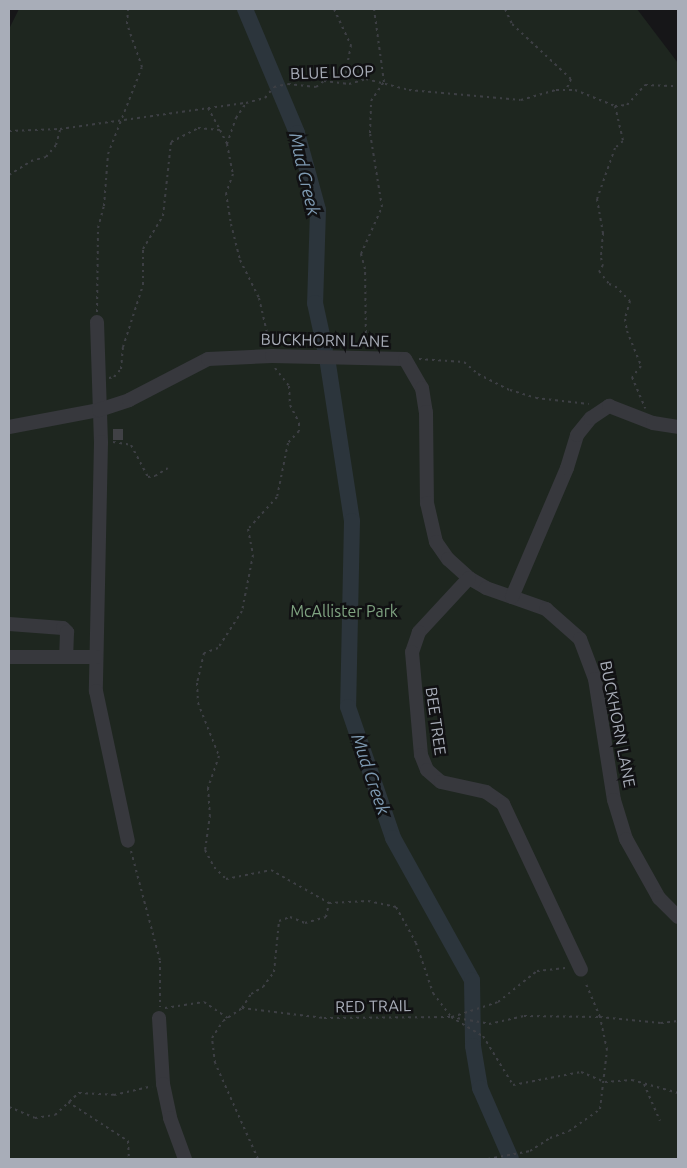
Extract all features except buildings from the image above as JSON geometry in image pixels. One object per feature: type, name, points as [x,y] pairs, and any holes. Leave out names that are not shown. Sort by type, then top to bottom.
[{"type":"lane","points":[[97,322],[101,442],[96,657],[100,720],[128,841]]},
{"type":"lane","name":"BUCKHORN LANE","points":[[9,427],[99,410],[129,400],[208,359],[272,356],[366,356],[405,359],[422,388],[426,412],[427,503],[434,536],[448,559],[468,578],[556,615],[585,649],[595,680],[614,800],[626,839],[659,898],[678,918]]},
{"type":"lane","points":[[512,596],[567,468],[577,435],[591,418],[609,406],[653,423],[678,427]]},
{"type":"lane","name":"BEE TREE","points":[[468,578],[418,632],[412,652],[421,755],[427,770],[440,782],[486,792],[503,804],[581,970]]},
{"type":"lane","points":[[9,624],[63,628],[67,632],[66,656]]},
{"type":"lane","points":[[9,657],[96,657]]},
{"type":"lane","points":[[160,1018],[163,1082],[170,1118],[185,1159]]},
{"type":"path","points":[[97,322],[98,228],[104,206],[108,154],[142,67],[127,24],[128,9]]},
{"type":"path","points":[[334,9],[351,45],[346,71],[350,84]]},
{"type":"path","points":[[366,356],[365,269],[361,254],[382,207],[370,133],[371,101],[384,82],[374,9]]},
{"type":"path","points":[[505,9],[512,24],[571,80],[566,90],[615,106],[627,105],[645,85],[678,86]]},
{"type":"path","name":"BLUE LOOP","points":[[9,131],[60,130],[122,118],[246,103],[265,98],[274,87],[288,84],[316,87],[324,81],[350,84],[366,79],[384,82],[409,90],[521,100],[566,90]]},
{"type":"path","points":[[227,144],[233,124],[246,103]]},
{"type":"path","points":[[615,106],[623,141],[615,148],[597,199],[604,233],[603,265],[599,271],[630,302],[625,319],[627,331],[641,366],[632,377],[635,390],[653,423]]},
{"type":"path","points":[[208,108],[227,144],[233,174],[226,193],[230,224],[240,260],[259,298],[276,371],[289,386],[290,405],[299,424],[299,431],[288,443],[277,497],[248,530],[253,555],[242,611],[218,648],[204,653],[197,683],[198,703],[218,756],[208,788],[210,815],[205,850],[214,867],[226,879],[272,870],[329,903],[368,901],[396,907],[416,942],[433,992],[451,1017],[484,1036],[513,1085],[581,1072],[605,1082],[632,1080],[678,1093]]},
{"type":"path","points":[[98,380],[114,377],[121,369],[123,347],[143,285],[143,248],[163,216],[172,142],[198,128],[220,130]]},
{"type":"path","points":[[9,175],[31,161],[46,157],[56,145],[60,130]]},
{"type":"path","points":[[405,359],[464,362],[478,374],[510,390],[536,398],[590,404]]},
{"type":"path","points":[[101,442],[131,445],[148,477],[155,476],[168,468]]},
{"type":"path","points":[[128,841],[160,961],[160,1008],[204,1002],[228,1018]]},
{"type":"path","points":[[258,1159],[215,1063],[213,1034],[228,1018],[242,1008],[251,994],[263,987],[274,972],[278,921],[290,917],[306,923],[326,917],[329,903]]},
{"type":"path","points":[[451,1017],[498,1002],[537,971],[563,967],[581,970],[600,1017],[606,1050],[605,1082],[600,1109],[587,1120],[550,1138],[530,1151],[488,1159]]},
{"type":"path","name":"RED TRAIL","points":[[242,1008],[324,1018],[451,1017],[489,1024],[524,1016],[600,1017],[661,1023],[678,1021]]},
{"type":"path","points":[[9,1108],[35,1118],[55,1115],[79,1093],[114,1095],[163,1082]]},
{"type":"path","points":[[644,1084],[660,1121]]},
{"type":"path","points":[[68,1102],[128,1141],[129,1159]]},
{"type":"green space","name":"McAllister Park","points":[[19,9],[637,9],[678,63],[678,1159],[9,1159],[9,29]]},
{"type":"waterway","name":"Mud Creek","points":[[245,9],[297,133],[318,210],[315,303],[325,349]]},
{"type":"waterway","name":"Mud Creek","points":[[328,364],[352,521],[348,707],[393,838],[472,980],[473,1046],[480,1088],[511,1159]]}]
